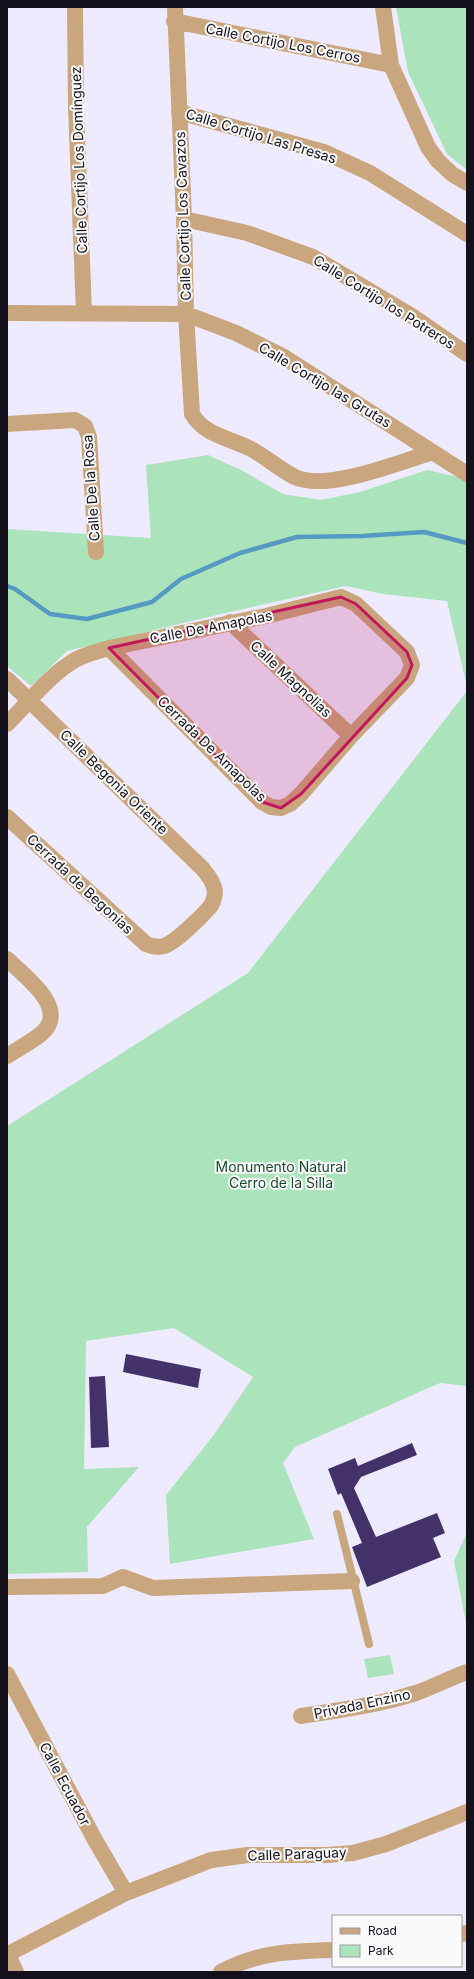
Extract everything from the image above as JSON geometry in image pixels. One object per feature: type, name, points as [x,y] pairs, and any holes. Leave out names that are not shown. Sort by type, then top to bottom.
[{"type":"street","name":"Calle Cortijo Los Domínguez","points":[[75,7],[76,107],[84,314]]},
{"type":"street","points":[[383,7],[391,65],[428,146],[438,160],[467,183]]},
{"type":"street","name":"Calle Cortijo Los Cerros","points":[[175,14],[391,65]]},
{"type":"street","name":"Calle Cortijo Los Cavazos","points":[[175,14],[184,219],[186,314],[190,403],[192,414],[198,424],[207,431],[251,449],[295,477],[311,482],[341,480],[433,452]]},
{"type":"street","name":"Calle Cortijo Las Presas","points":[[180,112],[324,152],[370,173],[467,234]]},
{"type":"street","name":"Calle Cortijo los Potreros","points":[[184,219],[247,233],[314,257],[412,316],[467,354]]},
{"type":"street","name":"Calle Cortijo las Grutas","points":[[7,313],[186,314],[236,333],[284,357],[467,474]]},
{"type":"street","name":"Calle De la Rosa","points":[[7,424],[75,420],[85,426],[89,437],[96,552]]},
{"type":"street","name":"Calle De Amapolas","points":[[7,724],[54,676],[76,659],[109,648],[230,622],[266,616],[341,597],[356,604],[407,652],[412,665]]},
{"type":"street","name":"Calle Magnolias","points":[[230,622],[351,736]]},
{"type":"street","name":"Cerrada De Amapolas","points":[[109,648],[262,802],[271,807],[281,808],[290,804],[301,794],[351,736],[407,678],[412,665]]},
{"type":"street","name":"Calle Begonia Oriente","points":[[7,679],[203,869],[215,890],[214,898],[210,907],[174,940],[164,946],[155,948]]},
{"type":"street","name":"Cerrada de Begonias","points":[[7,817],[138,938],[155,948]]},
{"type":"street","points":[[7,959],[44,996],[50,1006],[52,1017],[48,1026],[41,1034],[7,1056]]},
{"type":"street","points":[[7,1587],[103,1586],[123,1577],[153,1588],[352,1582]]},
{"type":"street","name":"Privada Enzino","points":[[301,1716],[358,1708],[395,1700],[467,1672]]},
{"type":"street","name":"Calle Ecuador","points":[[7,1674],[95,1840],[126,1893]]},
{"type":"street","name":"Calle Paraguay","points":[[7,1953],[126,1893],[211,1860],[248,1855],[327,1855],[353,1853],[386,1844],[467,1812]]},
{"type":"street","points":[[221,1972],[255,1957],[269,1954],[332,1950]]},
{"type":"street","points":[[7,1953],[16,1972]]},
{"type":"lane","points":[[337,1514],[352,1582],[369,1644]]},
{"type":"highlighted area","points":[[341,597],[356,604],[407,652],[412,665],[407,678],[301,794],[281,808],[262,802],[109,648]]},
{"type":"green space","points":[[396,7],[467,7],[467,170],[447,154],[408,72]]},
{"type":"green space","points":[[208,455],[241,470],[283,494],[321,500],[360,492],[427,470],[467,479],[467,687],[447,601],[383,594],[346,586],[67,651],[31,686],[7,666],[7,529],[151,538],[146,465]]},
{"type":"green space","name":"Monumento Natural Cerro de la Silla","points":[[467,691],[467,1386],[440,1383],[295,1447],[283,1463],[314,1539],[170,1564],[166,1495],[213,1436],[253,1377],[174,1328],[86,1341],[84,1469],[139,1467],[87,1527],[88,1572],[7,1574],[7,1126],[248,973]]},
{"type":"green space","points":[[467,1532],[467,1628],[454,1561]]},
{"type":"green space","points":[[390,1655],[394,1674],[368,1678],[364,1659]]},
{"type":"building","points":[[126,1354],[201,1369],[198,1388],[123,1372]]},
{"type":"building","points":[[105,1376],[109,1447],[91,1448],[89,1377]]},
{"type":"building","points":[[412,1443],[417,1455],[361,1477],[354,1488],[376,1537],[437,1513],[445,1533],[433,1538],[441,1557],[367,1587],[352,1547],[362,1543],[341,1493],[338,1495],[328,1469],[355,1458],[358,1466]]},
{"type":"waterway","points":[[7,586],[15,589],[50,614],[87,619],[152,602],[181,579],[240,553],[297,537],[362,536],[424,532],[467,543]]}]
